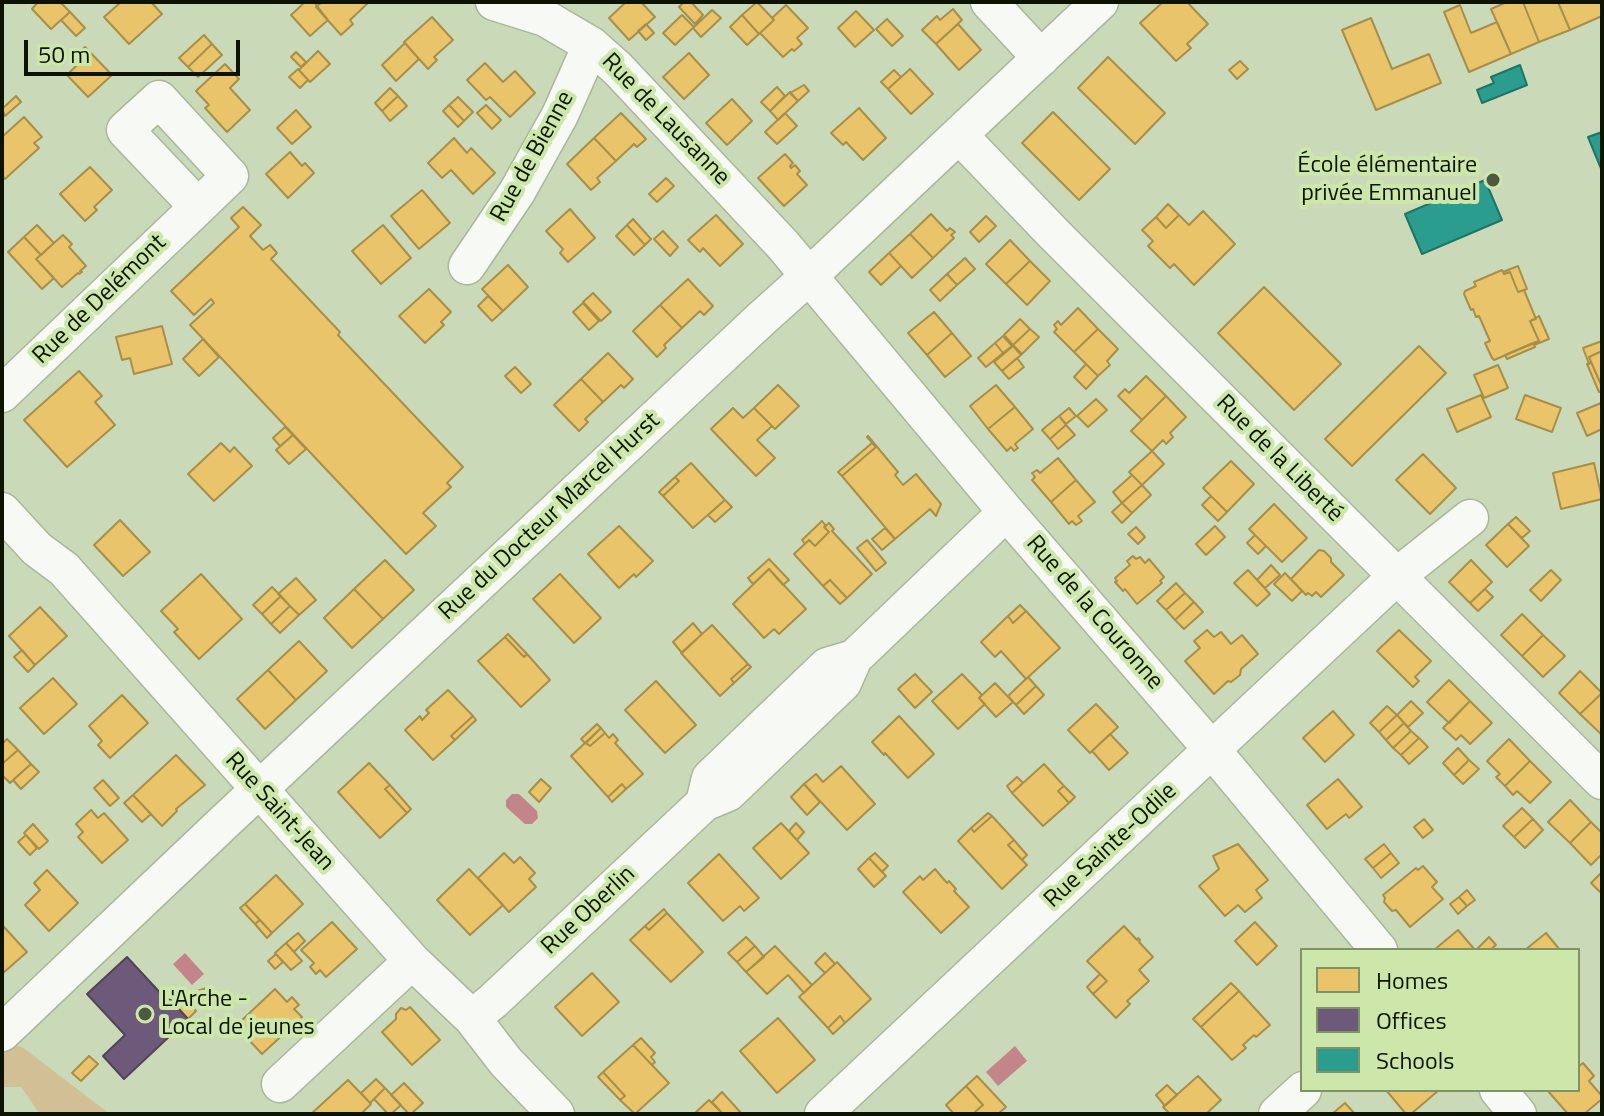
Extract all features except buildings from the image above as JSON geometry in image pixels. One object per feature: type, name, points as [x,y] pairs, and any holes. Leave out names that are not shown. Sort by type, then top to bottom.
[{"type":"street","name":"Rue de Lausanne","points":[[494,2],[551,10],[629,80],[809,276]]},
{"type":"street","points":[[989,2],[1041,58]]},
{"type":"street","name":"Rue du Docteur Marcel Hurst","points":[[2,1033],[1100,2]]},
{"type":"street","name":"Rue de Bienne","points":[[467,266],[517,192],[560,115],[591,45]]},
{"type":"street","name":"Rue de la Liberté","points":[[959,135],[1053,233],[1602,781]]},
{"type":"street","name":"Rue de Delémont","points":[[2,394],[198,207]]},
{"type":"street","name":"Rue de la Couronne","points":[[809,276],[1377,948]]},
{"type":"street","name":"Rue Saint-Jean","points":[[2,511],[37,549],[64,569],[412,961],[472,1018],[506,1062],[556,1114]]},
{"type":"street","name":"Rue Oberlin","points":[[472,1018],[704,803],[710,778],[827,666],[854,658],[1008,514]]},
{"type":"street","name":"Rue Sainte-Odile","points":[[823,1114],[1397,576],[1470,518]]},
{"type":"street","points":[[280,1084],[412,961]]},
{"type":"street","points":[[1277,1114],[1301,1092]]},
{"type":"street","points":[[1500,1092],[1518,1114]]},
{"type":"shaded area","points":[[512,794],[519,794],[537,811],[538,818],[532,824],[525,824],[506,807],[506,800]]},
{"type":"shaded area","points":[[185,953],[204,974],[192,985],[173,964]]},
{"type":"shaded area","points":[[2,1042],[22,1047],[110,1114],[40,1114],[21,1087],[2,1087]]},
{"type":"shaded area","points":[[1015,1046],[1027,1061],[998,1086],[986,1072]]},
{"type":"place","name":"École élémentaire privée Emmanuel","points":[[1493,180]]},
{"type":"place","name":"L'Arche - Local de jeunes","points":[[145,1014]]}]
